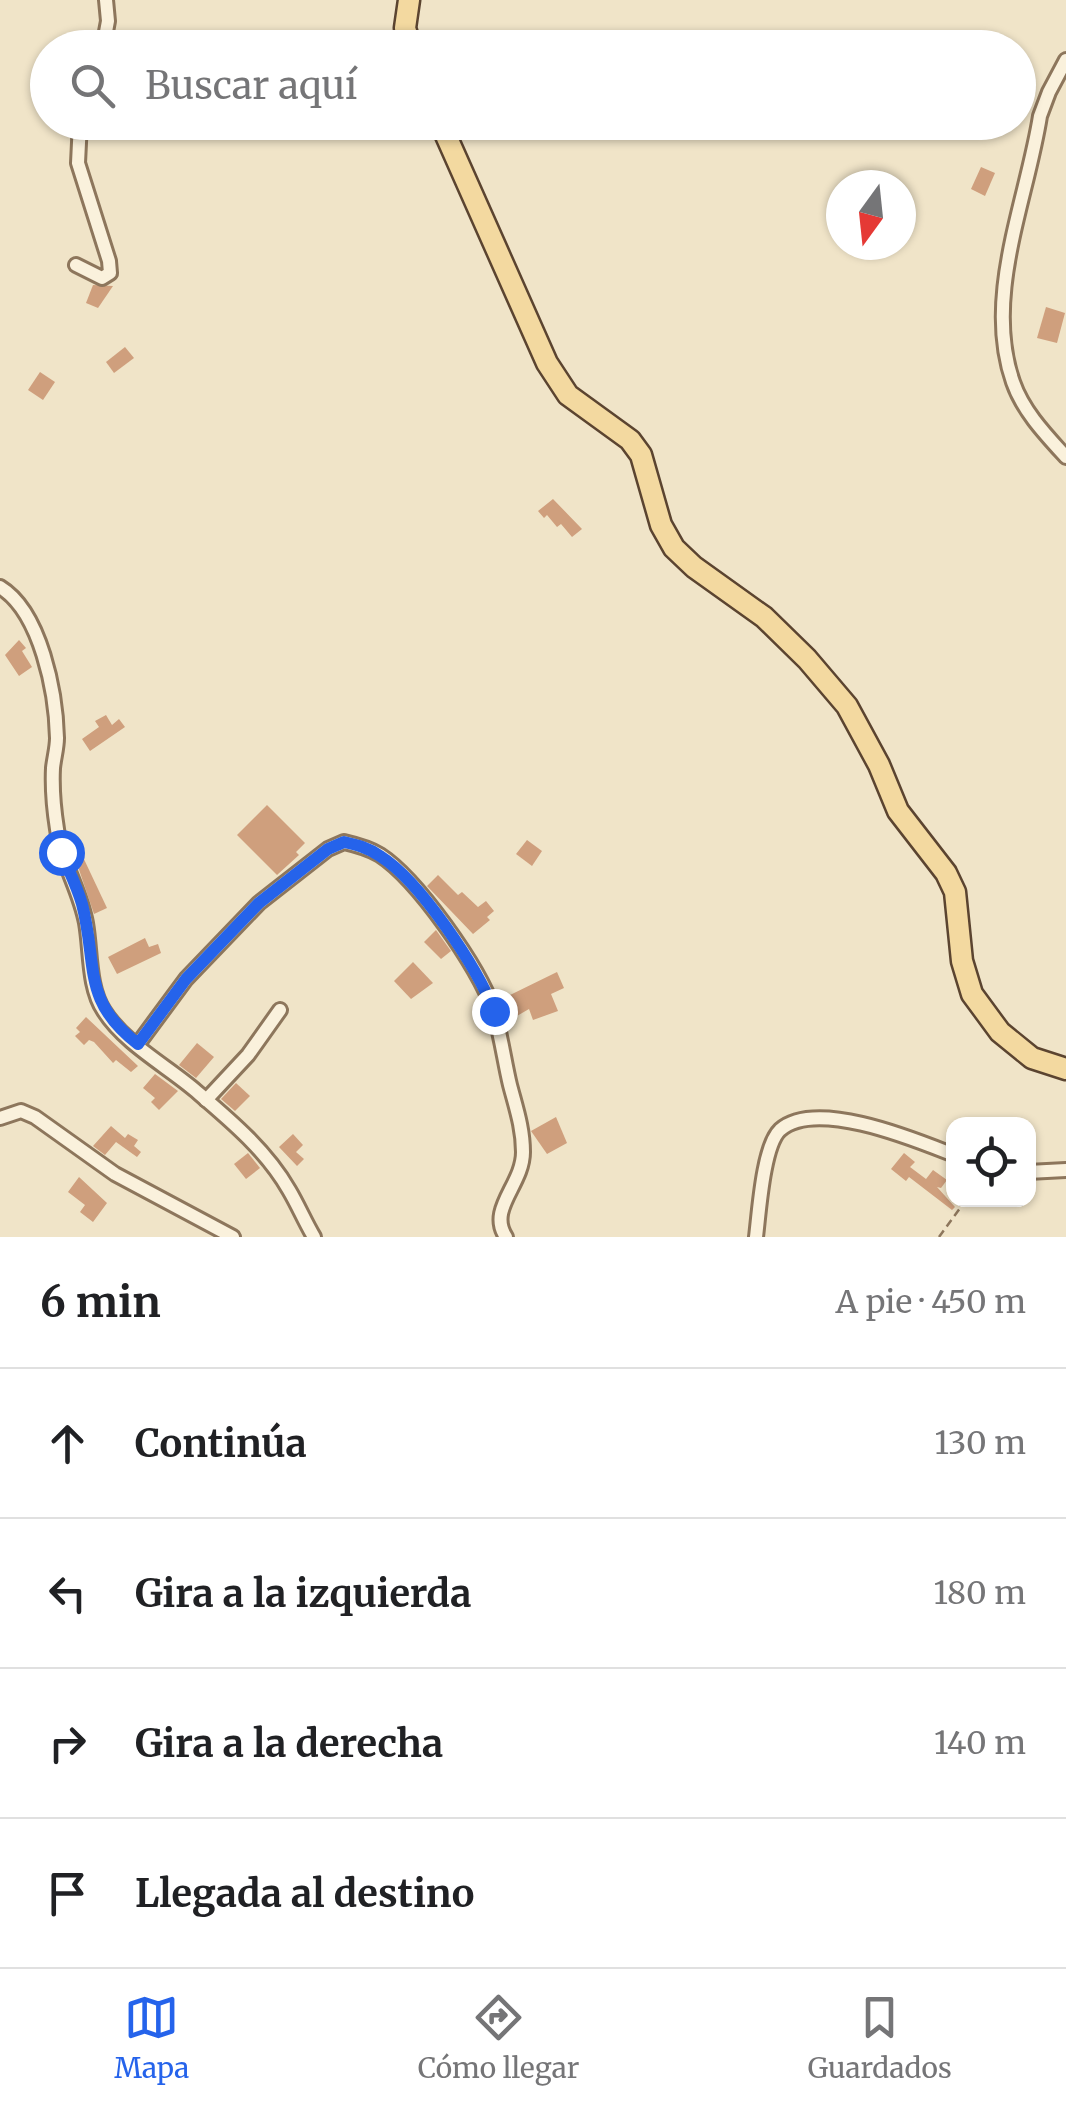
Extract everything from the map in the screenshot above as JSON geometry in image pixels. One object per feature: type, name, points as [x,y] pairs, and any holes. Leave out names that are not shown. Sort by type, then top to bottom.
[{"type":"main road","points":[[406,30],[409,0]]},
{"type":"main road","points":[[448,140],[546,363],[568,395],[630,440],[641,455],[662,525],[674,548],[764,617],[808,659],[848,706],[898,812],[946,873],[954,892],[962,961],[972,994],[1000,1032],[1032,1058],[1066,1070]]},
{"type":"street","points":[[106,0],[106,30]]},
{"type":"street","points":[[1036,135],[1048,92],[1066,60]]},
{"type":"street","points":[[76,265],[102,278],[110,273],[78,163],[79,140]]},
{"type":"street","points":[[1035,140],[1008,270],[1003,330],[1014,384],[1026,408],[1066,456]]},
{"type":"street","points":[[0,587],[28,616],[48,676],[56,719],[53,770],[61,852],[81,900],[96,994],[104,1011],[256,1146],[274,1167],[314,1237]]},
{"type":"street","points":[[138,1044],[186,979],[222,939],[259,903],[328,849],[344,842],[382,856],[425,900],[466,955],[494,1011],[521,1122],[523,1155],[522,1173],[499,1212],[506,1237]]},
{"type":"street","points":[[206,1100],[248,1054],[280,1010]]},
{"type":"street","points":[[0,1118],[21,1111],[35,1118],[114,1174],[232,1237]]},
{"type":"street","points":[[756,1237],[772,1144],[781,1130],[801,1122],[855,1121],[946,1152]]},
{"type":"street","points":[[1036,1172],[1066,1170]]},
{"type":"path","points":[[939,1237],[961,1207]]},
{"type":"building","points":[[981,167],[995,173],[985,196],[971,189]]},
{"type":"building","points":[[93,285],[113,286],[98,308],[86,303]]},
{"type":"building","points":[[1046,307],[1065,313],[1057,343],[1037,338]]},
{"type":"building","points":[[125,347],[134,358],[114,373],[106,362]]},
{"type":"building","points":[[40,372],[55,382],[43,400],[28,390]]},
{"type":"building","points":[[553,499],[582,529],[572,537],[561,524],[557,527],[538,511]]},
{"type":"building","points":[[19,640],[32,667],[19,676],[5,655]]},
{"type":"building","points":[[106,715],[112,725],[119,719],[125,727],[90,751],[82,739],[99,727],[95,721]]},
{"type":"building","points":[[267,805],[305,843],[296,852],[299,855],[277,875],[237,835]]},
{"type":"building","points":[[74,838],[107,908],[94,914],[69,840]]},
{"type":"building","points":[[527,840],[542,851],[532,866],[516,854]]},
{"type":"building","points":[[438,875],[458,895],[462,892],[478,907],[486,901],[494,911],[487,917],[490,920],[473,934],[427,886]]},
{"type":"building","points":[[436,930],[451,951],[441,959],[424,942]]},
{"type":"building","points":[[145,938],[149,947],[158,944],[161,953],[117,974],[108,957]]},
{"type":"building","points":[[413,962],[433,983],[411,999],[394,981]]},
{"type":"building","points":[[557,972],[564,988],[551,994],[558,1011],[533,1020],[529,1009],[510,1020],[500,1000]]},
{"type":"building","points":[[86,1017],[138,1066],[131,1072],[116,1060],[113,1063],[94,1042],[89,1040],[84,1045],[75,1036],[80,1032],[76,1028]]},
{"type":"building","points":[[197,1043],[214,1057],[196,1078],[179,1065]]},
{"type":"building","points":[[155,1074],[178,1091],[159,1110],[151,1102],[155,1098],[143,1088]]},
{"type":"building","points":[[236,1083],[250,1096],[235,1111],[221,1099]]},
{"type":"building","points":[[556,1117],[567,1143],[547,1154],[531,1131]]},
{"type":"building","points":[[111,1126],[125,1138],[128,1134],[138,1140],[134,1146],[141,1152],[137,1157],[116,1142],[105,1155],[93,1146]]},
{"type":"building","points":[[293,1134],[303,1145],[296,1152],[304,1159],[297,1166],[279,1147]]},
{"type":"building","points":[[248,1153],[260,1168],[246,1179],[234,1164]]},
{"type":"building","points":[[904,1153],[915,1162],[910,1167],[926,1179],[933,1170],[946,1179],[941,1188],[937,1187],[946,1197],[946,1205],[909,1177],[906,1181],[891,1169]]},
{"type":"building","points":[[79,1177],[107,1203],[93,1222],[80,1212],[85,1205],[68,1192]]},
{"type":"route","points":[[61,852],[81,900],[96,994],[104,1011],[138,1044],[186,979],[222,939],[259,903],[328,849],[344,842],[382,856],[425,900],[466,955],[494,1011]]}]
